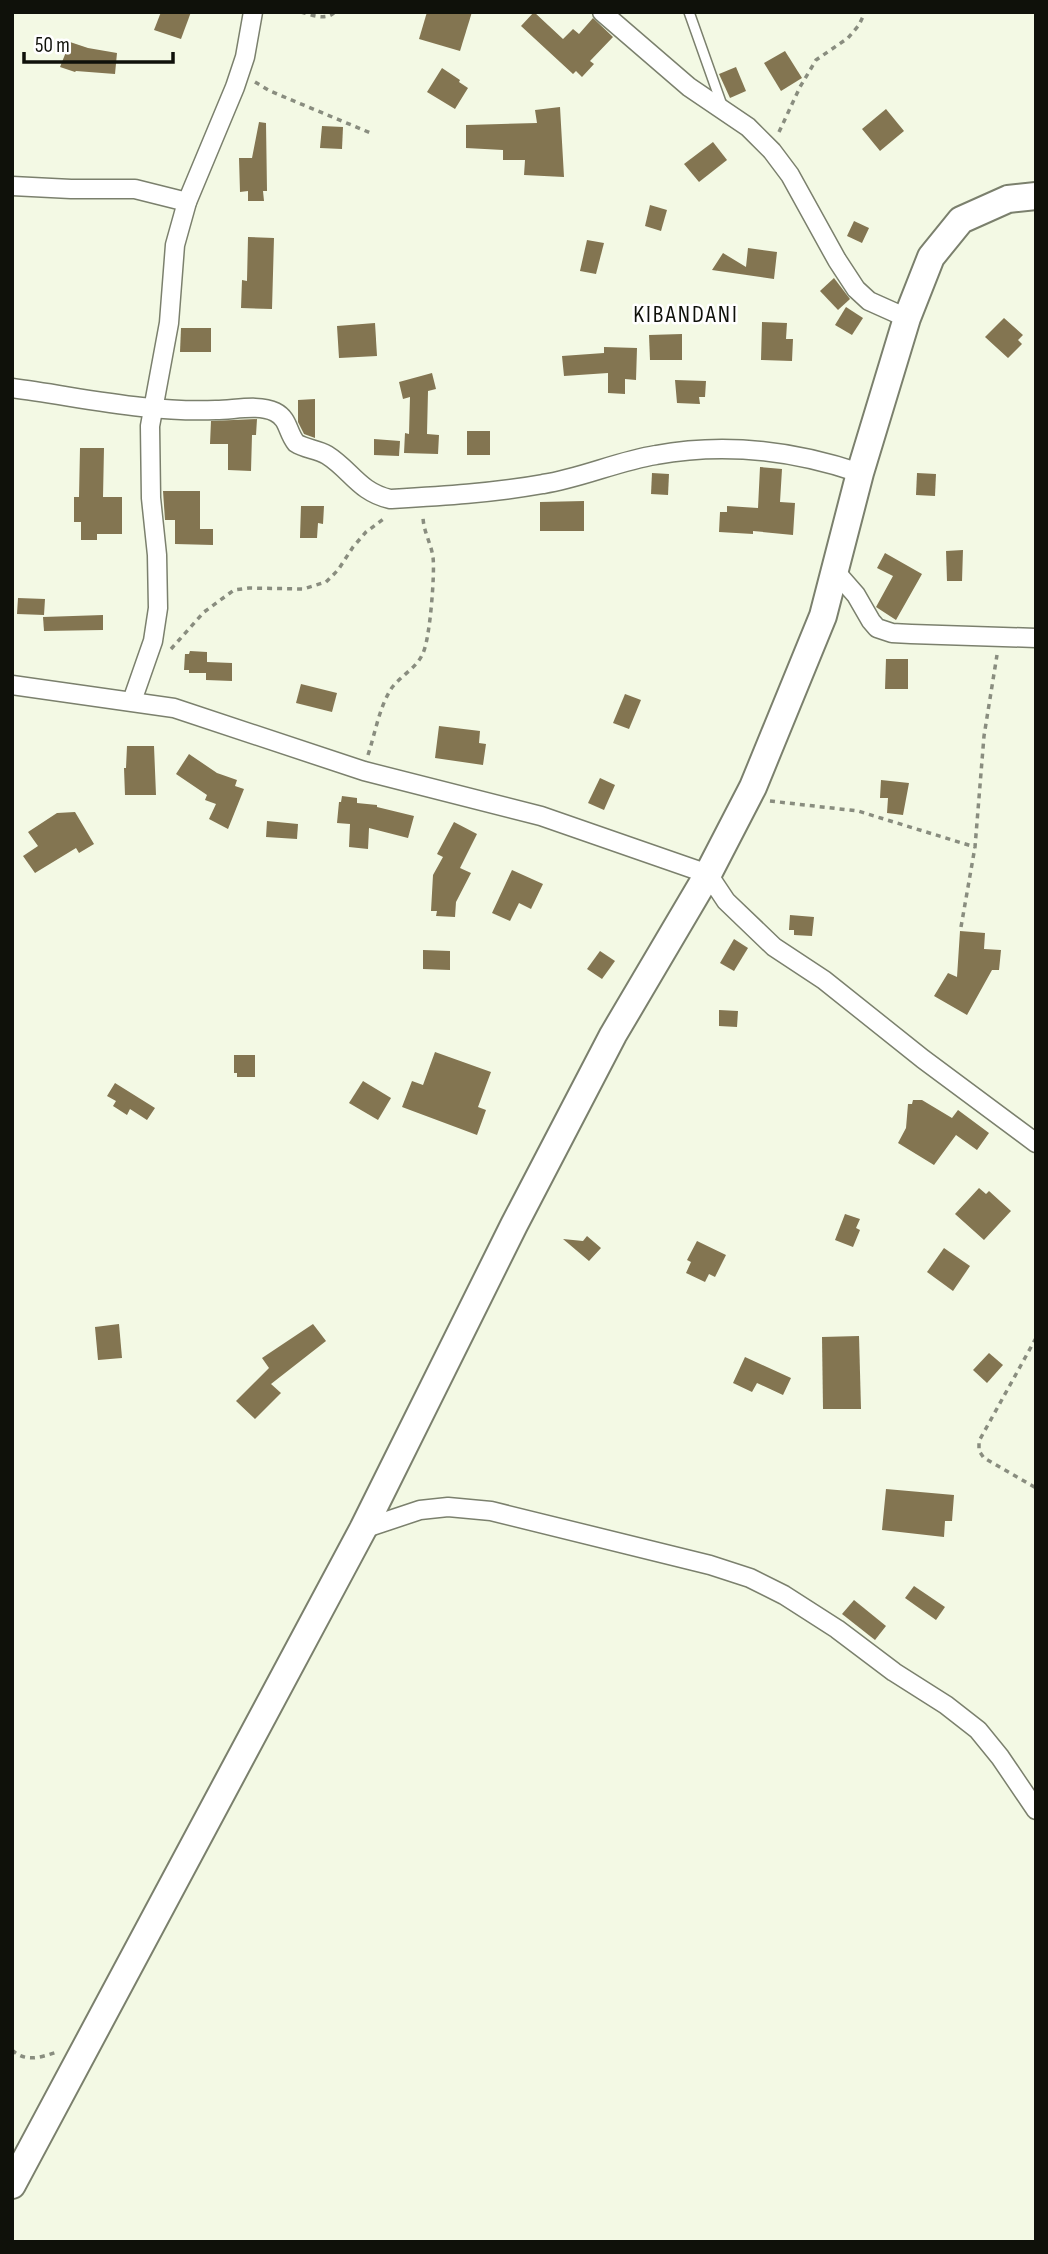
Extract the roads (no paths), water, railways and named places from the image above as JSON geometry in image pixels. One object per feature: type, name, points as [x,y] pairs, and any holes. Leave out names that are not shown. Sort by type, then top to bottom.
[{"type":"main road","points":[[12,2185],[363,1529],[514,1225],[613,1035],[708,874],[747,799],[823,616],[860,473],[907,318],[931,257],[961,220],[1008,199],[1036,196]]},
{"type":"street","points":[[132,701],[153,641],[158,608],[158,568],[149,449],[153,409],[169,323],[175,246],[187,202],[229,105],[245,57],[253,12]]},
{"type":"street","points":[[602,12],[689,87],[748,127],[772,151],[790,175],[856,289],[869,301],[907,318]]},
{"type":"street","points":[[12,186],[71,190],[135,189],[187,202]]},
{"type":"street","points":[[12,388],[153,409],[266,409],[277,413],[286,421],[296,443],[328,456],[362,487],[376,496],[390,499],[544,484],[656,454],[703,449],[771,451],[824,461],[860,473]]},
{"type":"street","points":[[835,571],[856,595],[877,628],[892,633],[1036,638]]},
{"type":"street","points":[[12,685],[174,708],[364,771],[541,816],[708,874],[726,901],[774,947],[824,980],[923,1059],[1036,1143]]},
{"type":"street","points":[[1016,1129],[1036,1124]]},
{"type":"street","points":[[363,1529],[420,1510],[448,1507],[491,1511],[710,1565],[750,1578],[784,1595],[837,1629],[978,1730],[1036,1810]]},
{"type":"lane","points":[[689,12],[723,110]]},
{"type":"district","name":"KIBANDANI","points":[[686,314]]}]
